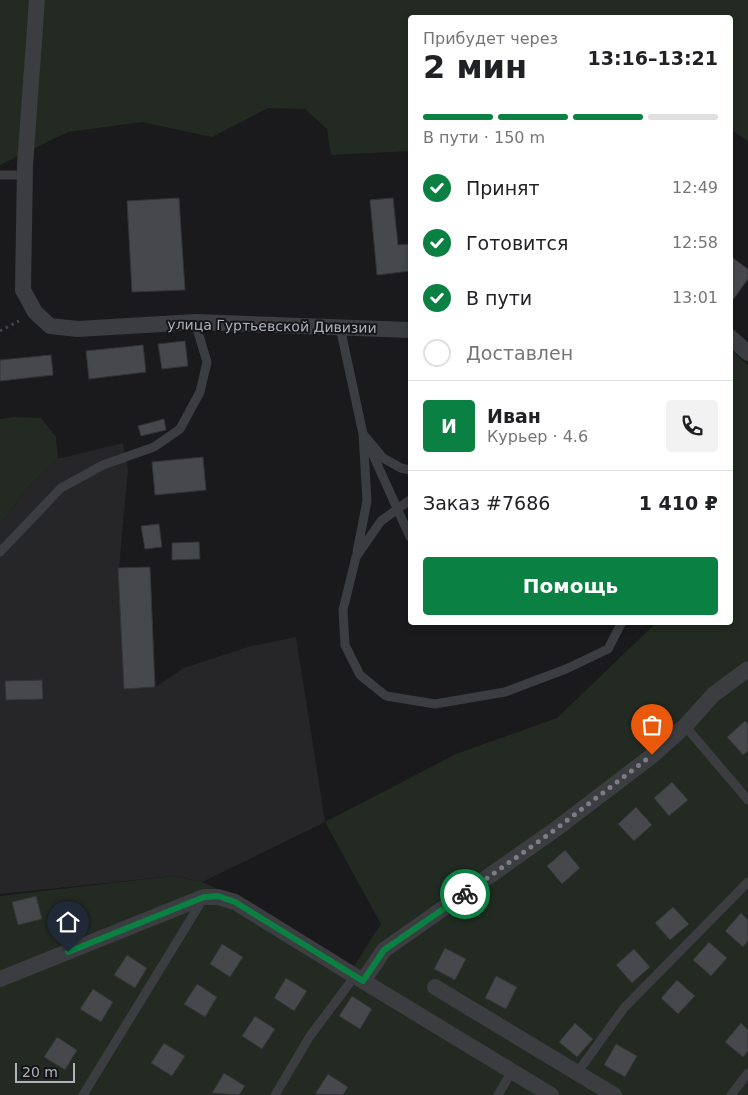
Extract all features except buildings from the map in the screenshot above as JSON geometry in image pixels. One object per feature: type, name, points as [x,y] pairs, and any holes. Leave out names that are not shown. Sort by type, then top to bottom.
[{"type":"street","name":"улица Гуртьевской Дивизии","points":[[38,0],[25,175],[22,290],[35,312],[50,326],[78,329],[195,322],[408,330]]},
{"type":"street","points":[[733,340],[748,353]]},
{"type":"street","points":[[359,978],[384,950],[556,829],[652,755],[685,726],[714,694],[748,669]]},
{"type":"street","points":[[0,979],[204,897],[218,896],[235,902],[551,1095]]},
{"type":"street","points":[[435,986],[614,1095]]},
{"type":"lane","points":[[0,175],[25,175]]},
{"type":"lane","points":[[0,552],[61,488],[103,465],[154,447],[180,429],[200,392],[207,362],[195,322]]},
{"type":"lane","points":[[340,327],[364,434],[368,501],[343,610],[345,645],[360,674],[386,696],[436,704],[505,692],[566,669],[608,648],[620,625]]},
{"type":"lane","points":[[364,434],[383,458],[401,468],[408,470]]},
{"type":"lane","points":[[364,434],[408,533]]},
{"type":"lane","points":[[356,557],[380,521],[408,501]]},
{"type":"lane","points":[[685,726],[748,800]]},
{"type":"lane","points":[[577,1073],[624,1008],[748,882]]},
{"type":"lane","points":[[83,1095],[204,897]]},
{"type":"lane","points":[[274,1095],[310,1036],[359,978]]},
{"type":"lane","points":[[498,1095],[512,1071]]},
{"type":"lane","points":[[731,1095],[748,1072]]},
{"type":"shaded area","points":[[0,0],[748,0],[748,141],[733,131],[733,15],[408,15],[408,151],[331,155],[327,129],[305,109],[268,108],[212,137],[142,122],[68,132],[0,165]]},
{"type":"shaded area","points":[[733,352],[748,366],[748,1095],[0,1095],[0,896],[173,876],[202,882],[234,896],[352,969],[381,924],[325,822],[456,754],[557,718],[654,625],[733,625]]},
{"type":"shaded area","points":[[15,417],[41,418],[56,437],[58,459],[28,487],[0,525],[0,419]]},
{"type":"shaded area","points":[[123,443],[128,469],[119,568],[150,567],[155,687],[184,668],[248,647],[296,637],[325,822],[202,882],[173,876],[0,894],[0,525],[28,487],[58,459]]},
{"type":"way so far","points":[[465,894],[556,829],[652,755]]},
{"type":"route","points":[[68,952],[204,897],[218,896],[235,902],[363,981],[384,950],[465,894]]}]
